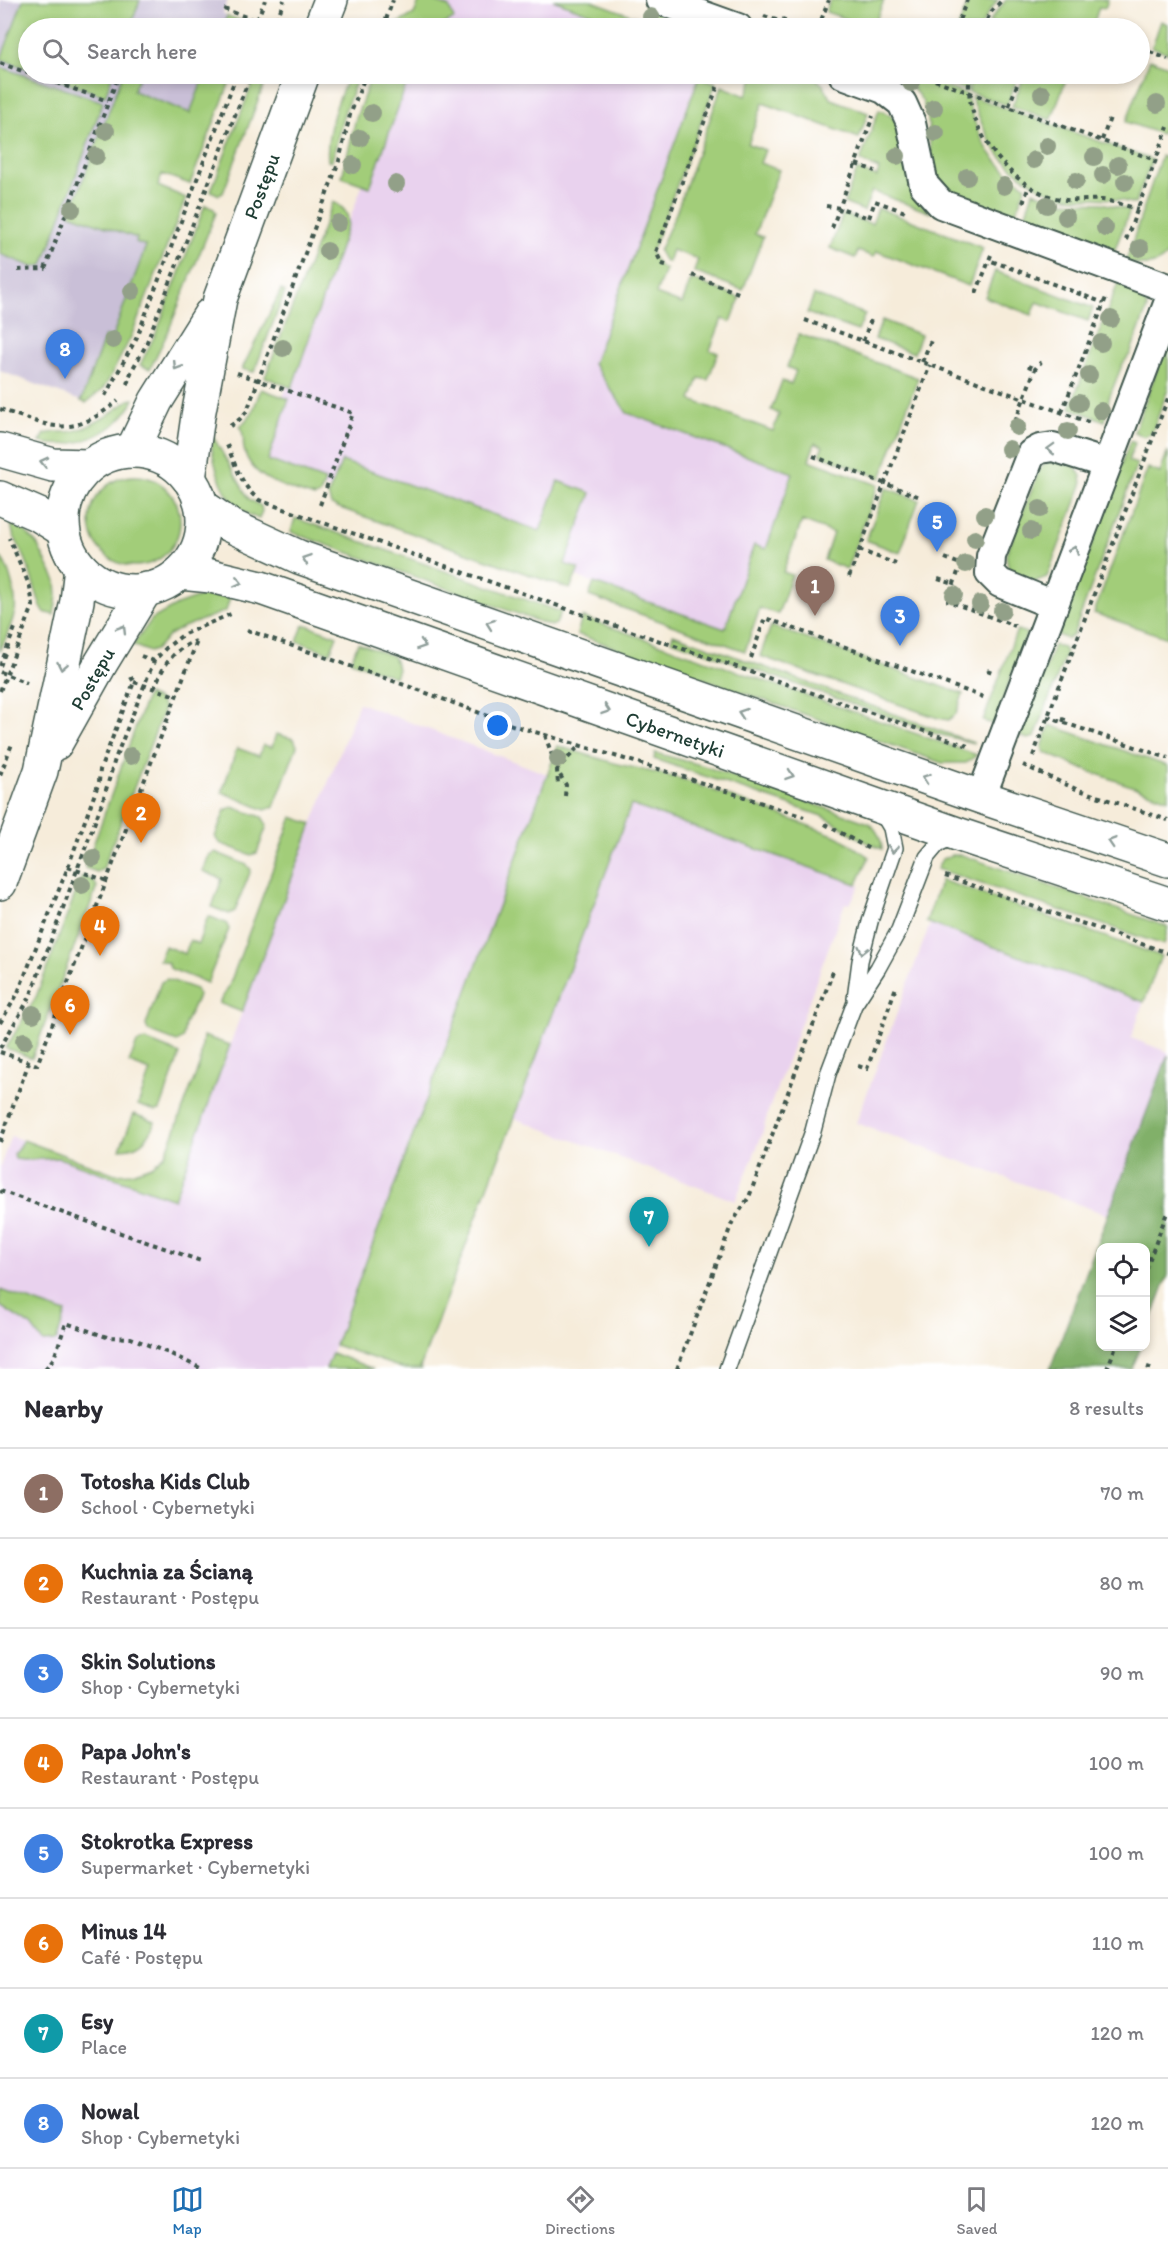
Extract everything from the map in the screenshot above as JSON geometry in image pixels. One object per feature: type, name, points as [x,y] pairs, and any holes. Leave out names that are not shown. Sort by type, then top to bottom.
[{"type":"street","points":[[324,18],[331,0]]},
{"type":"street","points":[[660,0],[710,18]]},
{"type":"street","name":"Postępu","points":[[195,492],[198,416],[220,299],[299,84]]},
{"type":"street","points":[[872,84],[884,88],[902,103],[911,123],[924,185],[941,204],[1168,288]]},
{"type":"street","name":"Postępu","points":[[132,451],[161,393],[220,299]]},
{"type":"street","points":[[981,797],[1168,304]]},
{"type":"street","points":[[1054,605],[1000,583],[990,573],[991,556],[1031,454],[1040,449],[1053,447],[1107,464]]},
{"type":"street","points":[[195,492],[202,531],[198,546],[191,561],[167,583],[136,591],[120,590],[105,585],[89,576],[68,548],[63,530],[63,512],[67,495],[76,479],[88,466],[104,457],[121,452],[132,451],[156,455],[171,462],[195,492],[229,525],[299,557],[981,797],[1168,860]]},
{"type":"street","points":[[13,454],[69,467],[88,466]]},
{"type":"street","points":[[5,499],[63,530]]},
{"type":"street","name":"Postępu","points":[[0,883],[41,771],[81,568]]},
{"type":"street","name":"Cybernetyki","points":[[180,573],[211,576],[244,583],[960,835],[1168,904]]},
{"type":"street","name":"Postępu","points":[[41,771],[101,663],[146,589]]},
{"type":"lane","points":[[727,1369],[813,1131],[828,1074],[854,1005],[860,961],[871,918],[895,848],[891,828],[877,805]]},
{"type":"lane","points":[[854,1005],[879,968],[898,930],[927,857],[938,844],[960,835]]},
{"type":"path","points":[[258,18],[265,0]]},
{"type":"path","points":[[278,18],[284,0]]},
{"type":"path","points":[[387,18],[393,0]]},
{"type":"path","points":[[822,18],[829,0]]},
{"type":"path","points":[[960,18],[967,0]]},
{"type":"path","points":[[990,18],[1002,0]]},
{"type":"path","points":[[224,9],[249,18]]},
{"type":"path","points":[[784,18],[786,14]]},
{"type":"path","points":[[1150,52],[1168,59]]},
{"type":"path","points":[[0,63],[18,69]]},
{"type":"path","points":[[61,84],[108,101]]},
{"type":"path","points":[[18,270],[45,269],[115,84]]},
{"type":"path","points":[[105,396],[137,337],[233,84]]},
{"type":"path","points":[[130,393],[127,382],[149,337],[247,84]]},
{"type":"path","points":[[221,429],[244,415],[339,161],[350,115],[362,84]]},
{"type":"path","points":[[666,266],[656,252],[670,221],[718,84]]},
{"type":"path","points":[[947,84],[1155,160]]},
{"type":"path","points":[[969,84],[968,93],[979,129],[993,153],[1008,170],[1029,186],[1059,199],[1102,200],[1138,209]]},
{"type":"path","points":[[1009,107],[1017,84]]},
{"type":"path","points":[[1102,140],[1111,115]]},
{"type":"path","points":[[832,228],[869,129]]},
{"type":"path","points":[[856,164],[875,171]]},
{"type":"path","points":[[976,293],[989,260]]},
{"type":"path","points":[[692,275],[741,294]]},
{"type":"path","points":[[863,341],[872,317]]},
{"type":"path","points":[[805,320],[1150,446]]},
{"type":"path","points":[[922,362],[932,338]]},
{"type":"path","points":[[122,365],[138,373]]},
{"type":"path","points":[[849,578],[930,365]]},
{"type":"path","points":[[1028,366],[1035,369]]},
{"type":"path","points":[[234,372],[353,413],[350,428],[320,505]]},
{"type":"path","points":[[1033,756],[1168,398]]},
{"type":"path","points":[[0,409],[38,422],[63,427],[81,424],[97,417],[121,399]]},
{"type":"path","points":[[13,454],[38,422]]},
{"type":"path","points":[[224,438],[239,474],[260,500],[592,618],[973,748]]},
{"type":"path","points":[[813,456],[920,497]]},
{"type":"path","points":[[0,691],[33,606],[24,569],[2,526],[5,499]]},
{"type":"path","points":[[258,540],[271,504]]},
{"type":"path","points":[[859,550],[896,564]]},
{"type":"path","points":[[945,558],[961,565]]},
{"type":"path","points":[[938,579],[954,584]]},
{"type":"path","points":[[154,689],[171,657],[187,645],[197,641],[37,1065],[0,1050],[30,997],[110,781],[115,759],[154,661],[174,641],[194,629],[232,614],[236,609],[244,583]]},
{"type":"path","points":[[751,658],[765,618],[986,698]]},
{"type":"path","points":[[0,666],[15,628]]},
{"type":"path","points":[[247,630],[545,735],[678,775],[826,824],[877,853]]},
{"type":"path","points":[[987,670],[995,673]]},
{"type":"path","points":[[0,672],[33,686]]},
{"type":"path","points":[[129,674],[134,682],[176,696]]},
{"type":"path","points":[[0,1023],[17,995],[68,867],[99,782],[100,770],[134,682]]},
{"type":"path","points":[[1063,722],[1065,716]]},
{"type":"path","points":[[1047,717],[1168,758]]},
{"type":"path","points":[[545,735],[557,770],[558,786]]},
{"type":"path","points":[[557,770],[579,746]]},
{"type":"path","points":[[1023,765],[1076,789],[1168,820]]},
{"type":"path","points":[[557,770],[565,781],[564,796]]},
{"type":"path","points":[[68,867],[107,881]]},
{"type":"path","points":[[937,873],[1168,953]]},
{"type":"path","points":[[677,1369],[732,1223],[747,1203],[837,960]]},
{"type":"path","points":[[805,1046],[811,1048]]},
{"type":"path","points":[[0,1142],[29,1062]]},
{"type":"path","points":[[0,1191],[204,1262]]},
{"type":"path","points":[[1150,1258],[1168,1210]]},
{"type":"path","points":[[45,1369],[54,1358],[66,1323],[107,1336],[131,1338],[202,1369]]},
{"type":"path","points":[[1107,1369],[1114,1351]]},
{"type":"path","points":[[1147,1366],[1153,1369]]},
{"type":"shaded area","points":[[0,0],[228,0],[223,13],[226,18],[18,18],[18,84],[201,84],[190,113],[187,111],[137,241],[147,245],[112,338],[105,336],[81,401],[0,371]]},
{"type":"shaded area","points":[[432,0],[553,0],[602,18],[425,18]]},
{"type":"shaded area","points":[[400,84],[695,84],[593,364],[627,413],[793,473],[766,550],[754,546],[725,629],[258,464]]},
{"type":"shaded area","points":[[359,703],[547,774],[326,1369],[0,1369],[0,1167],[11,1136],[175,1195],[287,889]]},
{"type":"shaded area","points":[[631,805],[860,885],[850,904],[845,903],[768,1112],[762,1135],[735,1201],[514,1118]]},
{"type":"shaded area","points":[[926,922],[1149,987],[1131,1038],[1168,1052],[1168,1055],[1108,1215],[856,1123],[930,924]]},
{"type":"green space","points":[[23,0],[140,0],[134,18],[18,18],[18,65],[1,59]]},
{"type":"green space","points":[[420,0],[430,0],[449,7],[454,18],[407,18],[414,14]]},
{"type":"green space","points":[[553,0],[590,0],[639,18],[602,18]]},
{"type":"green space","points":[[830,0],[884,0],[877,18],[844,18],[826,12]]},
{"type":"green space","points":[[969,0],[998,0],[986,18],[962,18]]},
{"type":"green space","points":[[1006,0],[1108,0],[1105,8],[1099,7],[1095,18],[992,18]]},
{"type":"green space","points":[[648,9],[660,13],[658,18],[645,18]]},
{"type":"green space","points":[[1161,21],[1168,24],[1168,53],[1152,47]]},
{"type":"green space","points":[[1150,59],[1168,66],[1168,115],[1161,134],[1126,122],[1140,84],[1150,84]]},
{"type":"green space","points":[[0,67],[18,73],[18,84],[50,84],[103,102],[43,265],[33,267],[0,254]]},
{"type":"green space","points":[[71,84],[109,84],[105,96]]},
{"type":"green space","points":[[119,84],[136,84],[133,91],[190,113],[201,84],[229,84],[190,184],[162,174],[158,186],[186,198],[131,337],[107,383],[86,403],[81,401],[105,336],[112,338],[146,246],[136,242],[137,238],[70,214]]},
{"type":"green space","points":[[252,84],[264,84],[223,193],[219,195],[211,191]]},
{"type":"green space","points":[[345,84],[355,84],[344,113],[332,161],[328,161],[328,139]]},
{"type":"green space","points":[[368,84],[406,84],[370,187],[342,177],[356,118]]},
{"type":"green space","points":[[696,84],[716,84],[651,253],[659,266],[665,269],[656,294],[682,304],[691,279],[740,298],[731,322],[722,319],[710,350],[718,353],[708,380],[699,378],[691,400],[773,431],[779,414],[771,410],[782,381],[791,384],[796,371],[787,367],[799,334],[918,378],[881,478],[819,454],[823,446],[815,443],[809,460],[878,485],[847,569],[824,560],[833,533],[802,521],[783,572],[792,575],[778,614],[760,608],[745,651],[589,596],[594,583],[725,629],[754,545],[766,549],[793,473],[627,413],[593,364]]},
{"type":"green space","points":[[751,84],[822,84],[831,99],[868,113],[859,138],[763,103],[748,144],[765,150],[760,163],[779,170],[755,234],[763,237],[743,290],[694,272],[698,259],[672,250],[668,262],[664,260],[659,251],[676,213],[722,86],[746,96]]},
{"type":"green space","points":[[908,84],[937,84],[966,94],[980,135],[993,157],[1026,186],[1013,219],[949,196],[936,185],[928,118],[922,100]]},
{"type":"green space","points":[[949,84],[967,84],[967,91]]},
{"type":"green space","points":[[970,84],[1015,84],[1007,105],[969,92]]},
{"type":"green space","points":[[1021,84],[1064,84],[1051,120],[1012,106]]},
{"type":"green space","points":[[971,96],[1152,160],[1135,204],[1109,199],[1058,195],[1040,188],[1020,175],[1009,166],[993,146]]},
{"type":"green space","points":[[879,110],[890,115],[902,132],[911,187],[917,199],[931,213],[872,191],[864,211],[844,203],[857,170],[877,177],[879,169],[860,161]]},
{"type":"green space","points":[[1161,156],[1168,159],[1168,254],[1159,262],[1148,265],[1126,261]]},
{"type":"green space","points":[[1033,191],[1057,201],[1102,203],[1130,210],[1112,257],[1023,223]]},
{"type":"green space","points":[[333,202],[344,210],[348,224],[292,388],[265,377]]},
{"type":"green space","points":[[205,205],[214,209],[216,213],[168,332],[150,369],[140,365],[157,331]]},
{"type":"green space","points":[[878,208],[983,248],[969,286],[876,251],[874,257],[858,251],[855,258],[830,248],[843,214],[872,224]]},
{"type":"green space","points":[[995,271],[1093,308],[1088,321],[1037,302],[1032,315],[985,297]]},
{"type":"green space","points":[[1118,283],[1137,292],[1146,303],[1147,309],[1130,354],[1122,365],[1109,398],[1105,421],[1070,408]]},
{"type":"green space","points":[[281,290],[285,292],[254,372],[242,369]]},
{"type":"green space","points":[[814,295],[865,314],[858,331],[807,313]]},
{"type":"green space","points":[[882,320],[921,335],[914,353],[875,339]]},
{"type":"green space","points":[[1168,340],[1168,389],[1152,433],[1144,437],[1134,432]]},
{"type":"green space","points":[[261,389],[289,399],[268,460],[325,481],[320,495],[314,497],[272,482],[254,469],[248,460],[240,427],[252,413]]},
{"type":"green space","points":[[134,399],[128,411],[118,421],[94,437],[66,444],[40,442],[45,434],[74,431],[89,426]]},
{"type":"green space","points":[[211,433],[249,499],[261,506],[259,519],[238,508],[226,492],[215,463]]},
{"type":"green space","points":[[1130,441],[1135,443],[1128,461],[1137,464],[1073,635],[1067,639],[1058,635]]},
{"type":"green space","points":[[1168,451],[1168,638],[1094,613],[1148,468],[1160,473]]},
{"type":"green space","points":[[342,461],[540,531],[558,481],[591,493],[565,564],[579,569],[570,589],[331,505],[328,495]]},
{"type":"green space","points":[[1052,461],[1075,466],[1081,476],[1082,485],[1047,577],[1031,583],[1009,571],[1006,555],[1039,471],[1044,464]]},
{"type":"green space","points":[[135,476],[152,479],[167,489],[177,504],[180,521],[177,538],[167,553],[152,563],[135,566],[118,563],[103,553],[93,538],[90,521],[93,504],[103,489],[118,479]]},
{"type":"green space","points":[[886,488],[919,500],[900,553],[866,540]]},
{"type":"green space","points":[[295,518],[561,612],[556,624],[551,626],[291,532]]},
{"type":"green space","points":[[11,524],[24,530],[37,544],[56,581],[57,596],[54,615],[44,612],[41,607],[26,560],[13,534]]},
{"type":"green space","points":[[0,557],[9,574],[14,591],[15,611],[0,652]]},
{"type":"green space","points":[[202,596],[230,597],[226,611],[181,628],[169,635],[155,650],[149,652],[133,645],[152,619],[177,605]]},
{"type":"green space","points":[[582,617],[977,755],[966,763],[942,763],[577,634]]},
{"type":"green space","points":[[307,625],[337,636],[330,653],[297,641],[303,626]]},
{"type":"green space","points":[[771,626],[963,694],[956,714],[948,720],[938,718],[760,656]]},
{"type":"green space","points":[[1017,630],[1027,633],[994,724],[983,721]]},
{"type":"green space","points":[[673,634],[974,743],[937,734],[671,640]]},
{"type":"green space","points":[[358,643],[393,656],[398,669],[395,677],[351,661]]},
{"type":"green space","points":[[1054,645],[1063,647],[1066,653],[1035,737],[1028,739],[1020,736]]},
{"type":"green space","points":[[147,695],[159,700],[164,709],[103,869],[97,872],[85,868]]},
{"type":"green space","points":[[1050,725],[1168,766],[1168,799],[1080,768],[1044,752],[1042,747]]},
{"type":"green space","points":[[276,734],[294,739],[297,746],[274,807],[265,810],[222,792],[237,748],[259,756],[263,745],[272,747]]},
{"type":"green space","points":[[558,746],[614,763],[682,779],[839,837],[869,857],[857,884],[631,805],[420,1368],[422,1369],[404,1369],[335,1345]]},
{"type":"green space","points":[[655,753],[701,765],[869,823],[879,834],[882,849],[864,841],[825,817],[654,759]]},
{"type":"green space","points":[[232,807],[262,817],[267,825],[257,853],[251,855],[219,843],[215,837],[225,810]]},
{"type":"green space","points":[[292,817],[312,824],[242,1012],[219,1003],[229,986]]},
{"type":"green space","points":[[215,852],[247,865],[251,870],[235,911],[229,914],[212,907],[222,879],[203,871],[209,855]]},
{"type":"green space","points":[[951,855],[962,855],[1168,927],[1164,945],[937,869],[942,859]]},
{"type":"green space","points":[[82,876],[94,881],[97,887],[32,1058],[6,1048],[36,997]]},
{"type":"green space","points":[[941,880],[1161,956],[1144,1002],[926,922]]},
{"type":"green space","points":[[208,916],[226,923],[229,929],[207,983],[171,969],[168,963],[159,960],[165,946],[185,954],[190,940],[198,944]]},
{"type":"green space","points":[[167,979],[196,989],[198,996],[185,1024],[183,1038],[177,1042],[148,1031],[146,1025],[161,982]]},
{"type":"green space","points":[[203,1036],[230,1045],[174,1199],[59,1158],[15,1159],[14,1154],[23,1140],[115,1174],[132,1173],[152,1166],[164,1156],[171,1141],[200,1063]]},
{"type":"green space","points":[[145,1040],[180,1054],[160,1110],[155,1111],[138,1105],[150,1071],[129,1063],[137,1043]]},
{"type":"green space","points":[[1168,1055],[1168,1275],[1150,1323],[1150,1243],[1097,1243]]},
{"type":"green space","points":[[134,1114],[155,1122],[150,1133],[142,1142],[127,1149],[120,1149]]},
{"type":"green space","points":[[1096,1247],[1096,1351],[1139,1351],[1132,1369],[1050,1369]]},
{"type":"green space","points":[[0,1290],[66,1313],[56,1341],[43,1342],[31,1326],[0,1306]]},
{"type":"green space","points":[[332,1353],[373,1369],[326,1369]]},
{"type":"place","name":"Nowal","points":[[65,379]]},
{"type":"place","name":"Stokrotka Express","points":[[937,552]]},
{"type":"place","name":"Totosha Kids Club","points":[[815,616]]},
{"type":"place","name":"Skin Solutions","points":[[900,646]]},
{"type":"place","name":"Kuchnia za Ścianą","points":[[141,843]]},
{"type":"place","name":"Papa John's","points":[[100,956]]},
{"type":"place","name":"Minus 14","points":[[70,1035]]},
{"type":"place","name":"Esy","points":[[649,1247]]}]
